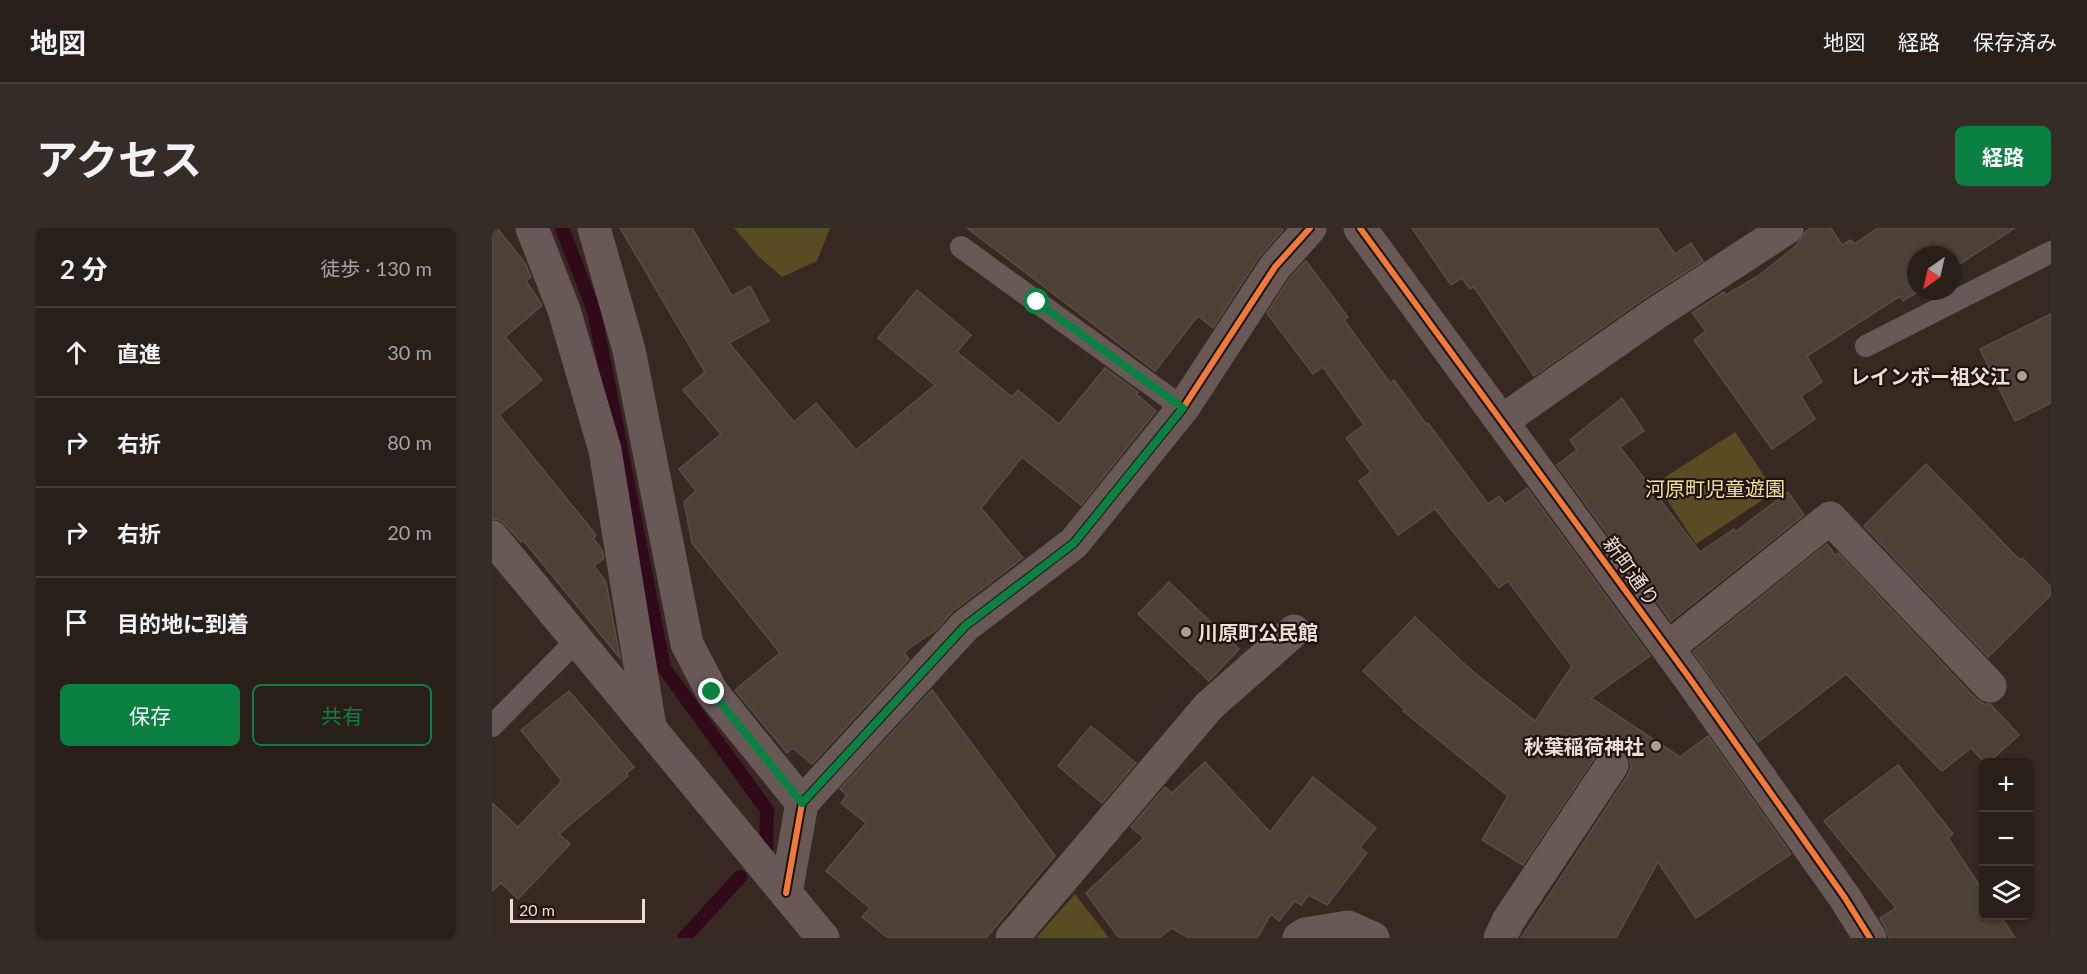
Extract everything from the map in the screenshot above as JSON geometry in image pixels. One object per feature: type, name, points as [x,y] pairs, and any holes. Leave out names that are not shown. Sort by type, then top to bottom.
[{"type":"street","points":[[532,228],[564,310],[605,450],[651,729]]},
{"type":"street","points":[[594,228],[629,350],[687,644],[712,692],[802,803]]},
{"type":"street","points":[[786,893],[802,803],[965,626],[1074,543],[1183,408],[1275,267],[1310,228]]},
{"type":"street","name":"新町通り","points":[[1360,228],[1668,648],[1870,938]]},
{"type":"street","points":[[1502,421],[1655,314],[1787,228]]},
{"type":"street","points":[[1668,648],[1830,518],[1990,686]]},
{"type":"street","points":[[492,537],[823,938]]},
{"type":"street","points":[[1012,938],[1209,706],[1294,631]]},
{"type":"street","points":[[1500,938],[1508,921],[1612,765]]},
{"type":"street","points":[[1299,938],[1305,934],[1348,927],[1373,938]]},
{"type":"lane","points":[[961,247],[1183,408]]},
{"type":"lane","points":[[1866,346],[2051,252]]},
{"type":"lane","points":[[492,726],[577,640]]},
{"type":"green space","points":[[734,228],[830,228],[817,261],[782,277],[758,256]]},
{"type":"green space","name":"河原町児童遊園","points":[[1735,432],[1775,492],[1696,544],[1656,483]]},
{"type":"green space","points":[[1075,894],[1109,938],[1036,938]]},
{"type":"building","points":[[492,228],[497,228],[525,263],[531,277],[526,281],[542,305],[505,337],[542,380],[499,415],[596,535],[593,538],[602,550],[604,558],[594,566],[606,582],[620,658],[523,540],[521,542],[499,520],[492,519]]},
{"type":"building","points":[[620,228],[692,228],[732,296],[750,286],[769,321],[729,343],[794,422],[816,403],[856,450],[935,385],[878,338],[917,290],[971,335],[957,352],[1012,397],[1018,390],[1059,424],[1105,368],[1138,392],[1136,394],[1156,411],[1081,505],[1022,457],[981,508],[1023,558],[953,611],[936,630],[904,653],[909,659],[812,764],[793,748],[787,753],[735,690],[780,653],[692,543],[684,502],[696,491],[679,469],[721,434],[683,390],[705,372]]},
{"type":"building","points":[[967,228],[1281,228],[1283,230],[1259,257],[1213,328],[1198,316],[1155,371]]},
{"type":"building","points":[[1412,228],[1657,228],[1675,254],[1691,243],[1703,261],[1645,298],[1534,376],[1474,287],[1470,289],[1462,278],[1451,285]]},
{"type":"building","points":[[1811,228],[1831,228],[1842,245],[1851,240],[1854,244],[1878,228],[2015,228],[1961,263],[1961,246],[1907,246],[1907,298],[1903,301],[1900,296],[1807,356],[1822,382],[1801,396],[1815,419],[1772,449],[1694,340],[1706,331],[1692,313],[1724,292],[1726,295],[1758,276],[1796,246],[1805,232]]},
{"type":"building","points":[[1306,261],[1348,317],[1344,320],[1390,383],[1394,380],[1488,504],[1499,496],[1505,504],[1527,488],[1650,656],[1591,698],[1680,757],[1708,736],[1791,854],[1696,918],[1658,862],[1616,938],[1521,938],[1628,775],[1631,767],[1629,757],[1623,750],[1614,746],[1604,748],[1597,754],[1523,865],[1482,840],[1508,796],[1403,711],[1405,710],[1363,671],[1415,617],[1471,670],[1535,721],[1572,666],[1508,581],[1499,588],[1435,509],[1398,535],[1359,481],[1371,472],[1346,438],[1364,425],[1323,367],[1313,374],[1267,313],[1290,278]]},
{"type":"building","name":"レインボー祖父江","points":[[2051,314],[2051,403],[2015,421],[1980,349]]},
{"type":"building","points":[[1622,398],[1644,431],[1620,447],[1700,552],[1734,529],[1735,532],[1788,492],[1804,515],[1671,621],[1557,465],[1577,450],[1570,440]]},
{"type":"building","points":[[1926,464],[2020,560],[2022,558],[2051,587],[2051,595],[1988,657],[1864,526]]},
{"type":"building","points":[[1827,544],[1835,555],[1838,553],[1976,699],[1984,704],[1990,704],[2019,735],[1993,758],[1980,758],[1971,748],[1942,771],[1846,674],[1758,742],[1693,652]]},
{"type":"building","points":[[1169,582],[1239,649],[1209,681],[1138,614]]},
{"type":"building","points":[[932,690],[1055,856],[986,938],[888,938],[862,917],[870,908],[826,871],[866,823],[841,803],[847,795],[840,789]]},
{"type":"building","points":[[569,691],[634,767],[626,774],[628,776],[559,834],[570,844],[518,899],[501,883],[492,891],[492,803],[518,827],[562,781],[521,730]]},
{"type":"building","points":[[1091,726],[1136,763],[1102,803],[1058,766]]},
{"type":"building","points":[[1205,762],[1270,832],[1313,777],[1376,828],[1360,847],[1367,853],[1327,905],[1309,895],[1301,905],[1295,901],[1279,921],[1271,914],[1257,938],[1189,938],[1172,928],[1159,938],[1119,938],[1086,893],[1144,838],[1131,827],[1165,787],[1172,793]]},
{"type":"building","points":[[1898,765],[1953,834],[1948,838],[1979,885],[1979,920],[2003,920],[2015,938],[1889,938],[1880,918],[1896,908],[1824,821]]},
{"type":"waterway","points":[[562,228],[594,311],[664,668],[767,810],[766,848]]},
{"type":"waterway","points":[[684,938],[740,877]]},
{"type":"cycle path","points":[[786,893],[802,803],[965,626],[1074,543],[1183,408],[1275,267],[1310,228]]},
{"type":"cycle path","points":[[1360,228],[1688,676],[1845,898],[1870,938]]},
{"type":"place","name":"レインボー祖父江","points":[[2022,376]]},
{"type":"place","name":"川原町公民館","points":[[1186,632]]},
{"type":"place","name":"秋葉稲荷神社","points":[[1656,746]]},
{"type":"route","points":[[712,692],[802,803],[965,626],[1074,543],[1183,408],[1037,302]]}]
